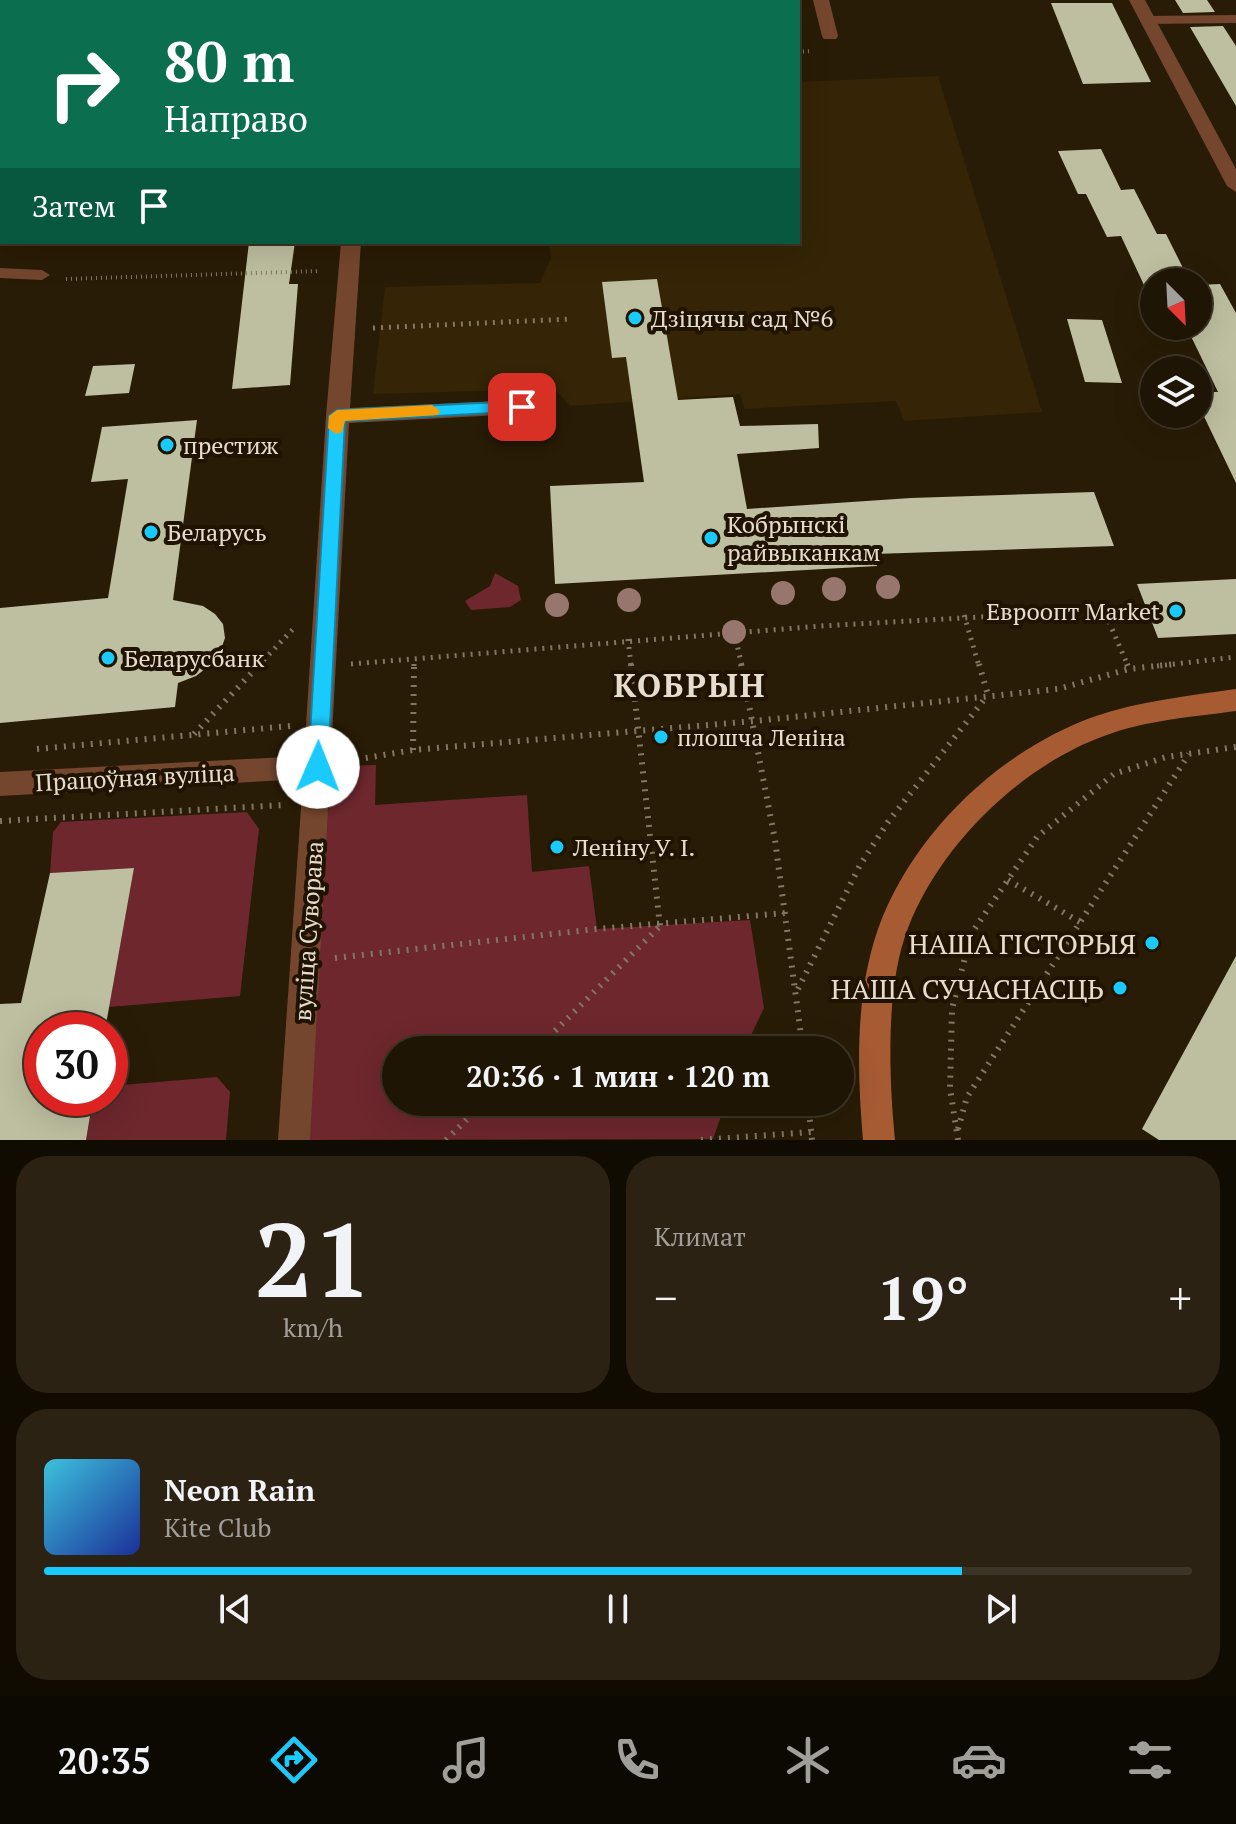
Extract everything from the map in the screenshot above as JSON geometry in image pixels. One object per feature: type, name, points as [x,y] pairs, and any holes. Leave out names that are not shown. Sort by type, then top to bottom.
[{"type":"main road","points":[[879,1140],[874,1089],[877,1003],[894,926],[924,868],[965,814],[1021,768],[1083,733],[1149,714],[1236,700]]},
{"type":"street","points":[[821,0],[830,36]]},
{"type":"street","points":[[1137,0],[1236,186]]},
{"type":"street","name":"вуліца Суворава","points":[[294,1140],[317,806],[337,416],[351,244]]},
{"type":"street","points":[[337,416],[522,407]]},
{"type":"street","name":"Працоўная вуліца","points":[[0,784],[318,767]]},
{"type":"lane","points":[[1148,20],[1236,19]]},
{"type":"lane","points":[[0,273],[42,275]]},
{"type":"path","points":[[42,275],[62,280],[349,268]]},
{"type":"path","points":[[344,330],[571,319]]},
{"type":"path","points":[[322,666],[628,639],[964,615],[1104,610],[1129,669]]},
{"type":"path","points":[[964,615],[988,695]]},
{"type":"path","points":[[194,734],[298,625]]},
{"type":"path","points":[[734,632],[755,721],[786,913],[802,1036]]},
{"type":"path","points":[[628,639],[660,926]]},
{"type":"path","points":[[318,767],[413,750],[755,721],[1058,689],[1129,669],[1236,657]]},
{"type":"path","points":[[413,750],[414,659]]},
{"type":"path","points":[[797,990],[874,844],[988,695]]},
{"type":"path","points":[[30,749],[319,723]]},
{"type":"path","points":[[958,1136],[950,1088],[952,1009],[971,934],[1037,837],[1114,774],[1166,757],[1236,747]]},
{"type":"path","points":[[958,1136],[967,1097],[1190,753]]},
{"type":"path","points":[[0,821],[184,809],[297,804],[317,806]]},
{"type":"path","points":[[1008,880],[1080,922]]},
{"type":"path","points":[[307,961],[596,929],[786,913]]},
{"type":"path","points":[[550,1036],[660,926]]},
{"type":"path","points":[[446,1140],[470,1116]]},
{"type":"path","points":[[701,1140],[811,1136],[809,1116]]},
{"type":"shaded area","points":[[938,76],[1042,412],[904,421],[896,401],[745,409],[740,394],[570,406],[555,389],[373,394],[385,287],[540,283],[551,258],[549,244],[800,244],[800,82]]},
{"type":"shaded area","points":[[495,573],[518,586],[521,600],[510,607],[471,610],[465,601],[490,586]]},
{"type":"shaded area","points":[[376,765],[375,805],[527,795],[532,872],[589,866],[597,929],[750,920],[764,1008],[751,1036],[382,1036],[382,1116],[721,1116],[713,1139],[308,1140],[326,817],[339,770],[318,767]]},
{"type":"shaded area","points":[[247,812],[259,829],[240,996],[109,1007],[134,868],[50,873],[53,832],[61,822]]},
{"type":"shaded area","points":[[217,1077],[230,1092],[226,1140],[86,1140],[90,1116],[128,1116],[128,1084]]},
{"type":"building","points":[[1175,0],[1207,0],[1215,12],[1183,13]]},
{"type":"building","points":[[1051,3],[1112,3],[1151,82],[1083,84]]},
{"type":"building","points":[[1223,26],[1236,46],[1236,106],[1190,27]]},
{"type":"building","points":[[1101,149],[1121,190],[1134,189],[1157,234],[1166,234],[1183,268],[1140,268],[1140,276],[1121,236],[1107,237],[1086,194],[1078,194],[1058,151]]},
{"type":"building","points":[[249,244],[295,244],[289,284],[298,284],[290,385],[232,389]]},
{"type":"building","points":[[657,279],[678,400],[733,397],[740,426],[818,424],[819,448],[737,454],[747,509],[911,498],[1094,492],[1114,546],[874,554],[877,566],[555,584],[550,486],[644,482],[626,357],[612,358],[602,282]]},
{"type":"building","points":[[1212,284],[1220,284],[1236,313],[1236,483],[1210,428],[1212,428],[1212,392],[1218,392],[1212,380],[1212,356],[1201,356],[1193,340],[1212,340]]},
{"type":"building","points":[[1067,319],[1102,320],[1122,383],[1085,382]]},
{"type":"building","points":[[135,364],[129,393],[85,396],[93,366]]},
{"type":"building","name":"Беларусбанк","points":[[197,420],[173,600],[203,606],[215,614],[223,624],[225,638],[220,652],[196,676],[178,683],[175,707],[0,723],[0,608],[108,598],[128,479],[91,482],[102,427]]},
{"type":"building","points":[[1236,579],[1236,634],[1158,638],[1137,584]]},
{"type":"building","points":[[134,868],[108,1012],[24,1012],[24,1116],[90,1116],[86,1140],[0,1140],[0,1004],[21,1003],[50,873]]},
{"type":"building","points":[[1236,956],[1236,1140],[1159,1140],[1142,1129]]},
{"type":"slow traffic","points":[[336,428],[337,416],[432,411]]},
{"type":"place","name":"Дзіцячы сад №6","points":[[635,318]]},
{"type":"place","name":"престиж","points":[[167,445]]},
{"type":"place","name":"Беларусь","points":[[151,532]]},
{"type":"place","name":"Кобрынскі райвыканкам","points":[[711,538]]},
{"type":"place","name":"Евроопт Market","points":[[1176,611]]},
{"type":"place","name":"Беларусбанк","points":[[108,658]]},
{"type":"place","name":"плошча Леніна","points":[[661,737]]},
{"type":"place","name":"Леніну У. І.","points":[[557,847]]},
{"type":"place","name":"НАША ГІСТОРЫЯ","points":[[1152,943]]},
{"type":"place","name":"НАША СУЧАСНАСЦЬ","points":[[1120,988]]},
{"type":"district","name":"КОБРЫН","points":[[690,685]]},
{"type":"route","points":[[318,767],[337,416],[522,407]]}]
